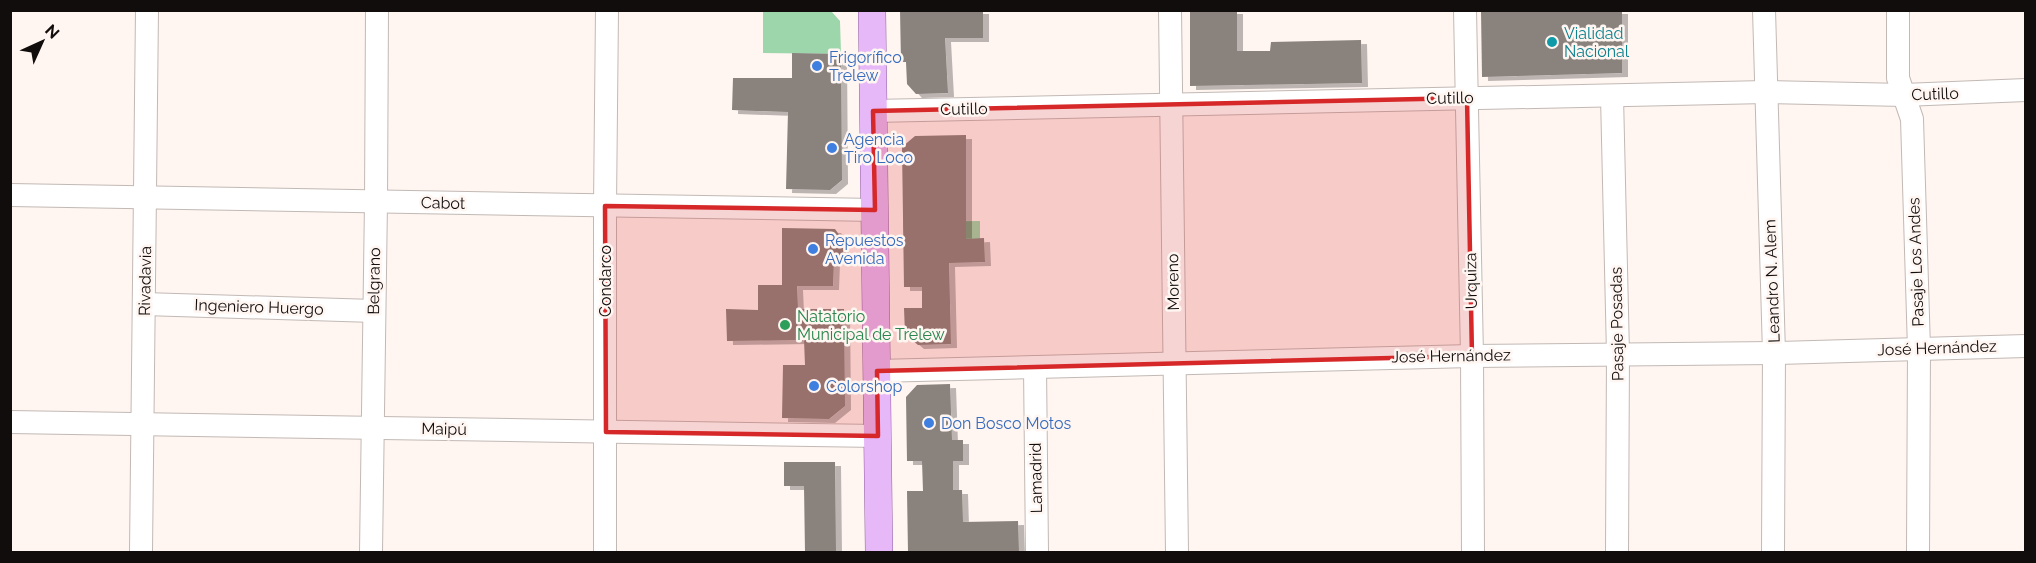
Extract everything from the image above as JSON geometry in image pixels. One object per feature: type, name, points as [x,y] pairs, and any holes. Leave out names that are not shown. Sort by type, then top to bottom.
[{"type":"main road","points":[[872,10],[879,552]]},
{"type":"street","name":"Rivadavia","points":[[141,552],[147,197],[147,10]]},
{"type":"street","name":"Belgrano","points":[[371,552],[377,10]]},
{"type":"street","name":"Condarco","points":[[605,552],[604,206],[608,10]]},
{"type":"street","name":"Moreno","points":[[1170,10],[1177,552]]},
{"type":"street","name":"Urquiza","points":[[1466,10],[1473,552]]},
{"type":"street","name":"Leandro N. Alem","points":[[1764,10],[1774,353],[1773,552]]},
{"type":"street","name":"Pasaje Los Andes","points":[[1898,10],[1898,78],[1911,119],[1919,349],[1918,552]]},
{"type":"street","name":"Cutillo","points":[[873,111],[1766,92],[1904,95],[2025,90]]},
{"type":"street","name":"Pasaje Posadas","points":[[1612,96],[1618,354],[1617,552]]},
{"type":"street","name":"Cabot","points":[[10,195],[875,210]]},
{"type":"street","name":"Ingeniero Huergo","points":[[144,304],[374,311]]},
{"type":"street","name":"José Hernández","points":[[877,371],[1472,356],[1774,353],[2025,346]]},
{"type":"street","name":"Lamadrid","points":[[1035,367],[1036,552]]},
{"type":"street","name":"Maipú","points":[[10,422],[878,436]]},
{"type":"highlighted area","points":[[1467,98],[1472,356],[877,371],[878,436],[606,432],[605,206],[875,210],[873,111]]},
{"type":"green space","points":[[763,11],[831,11],[840,21],[841,54],[763,53]]},
{"type":"green space","points":[[980,221],[980,239],[904,239],[903,222]]},
{"type":"building","points":[[900,10],[983,10],[983,38],[945,38],[948,93],[916,94],[907,84],[906,62],[901,62]]},
{"type":"building","points":[[1190,10],[1237,10],[1237,51],[1270,51],[1271,42],[1361,40],[1362,83],[1190,86]]},
{"type":"building","name":"Vialidad Nacional","points":[[1481,10],[1622,10],[1622,73],[1482,77]]},
{"type":"building","points":[[792,53],[841,54],[842,180],[830,190],[786,189],[788,112],[732,110],[733,78],[792,78]]},
{"type":"building","points":[[966,135],[966,239],[984,238],[985,262],[949,263],[951,344],[918,345],[905,334],[904,308],[922,308],[922,287],[904,287],[902,147],[915,136]]},
{"type":"building","points":[[782,228],[835,229],[843,240],[843,259],[834,259],[833,286],[797,286],[798,309],[844,309],[845,406],[829,419],[782,418],[783,365],[805,365],[804,340],[727,341],[726,309],[758,310],[758,285],[782,285]]},
{"type":"building","points":[[950,384],[952,440],[963,440],[963,461],[953,461],[953,490],[962,490],[963,522],[1018,521],[1019,552],[908,552],[907,491],[923,491],[922,461],[907,461],[906,397],[917,385]]},
{"type":"building","points":[[784,462],[835,462],[836,552],[805,552],[804,486],[784,486]]},
{"type":"place","name":"Vialidad Nacional","points":[[1552,42]]},
{"type":"place","name":"Frigorífico Trelew","points":[[817,66]]},
{"type":"place","name":"Agencia Tiro Loco","points":[[832,148]]},
{"type":"place","name":"Repuestos Avenida","points":[[813,249]]},
{"type":"place","name":"Natatorio Municipal de Trelew","points":[[785,325]]},
{"type":"place","name":"Colorshop","points":[[814,386]]},
{"type":"place","name":"Don Bosco Motos","points":[[929,423]]}]
